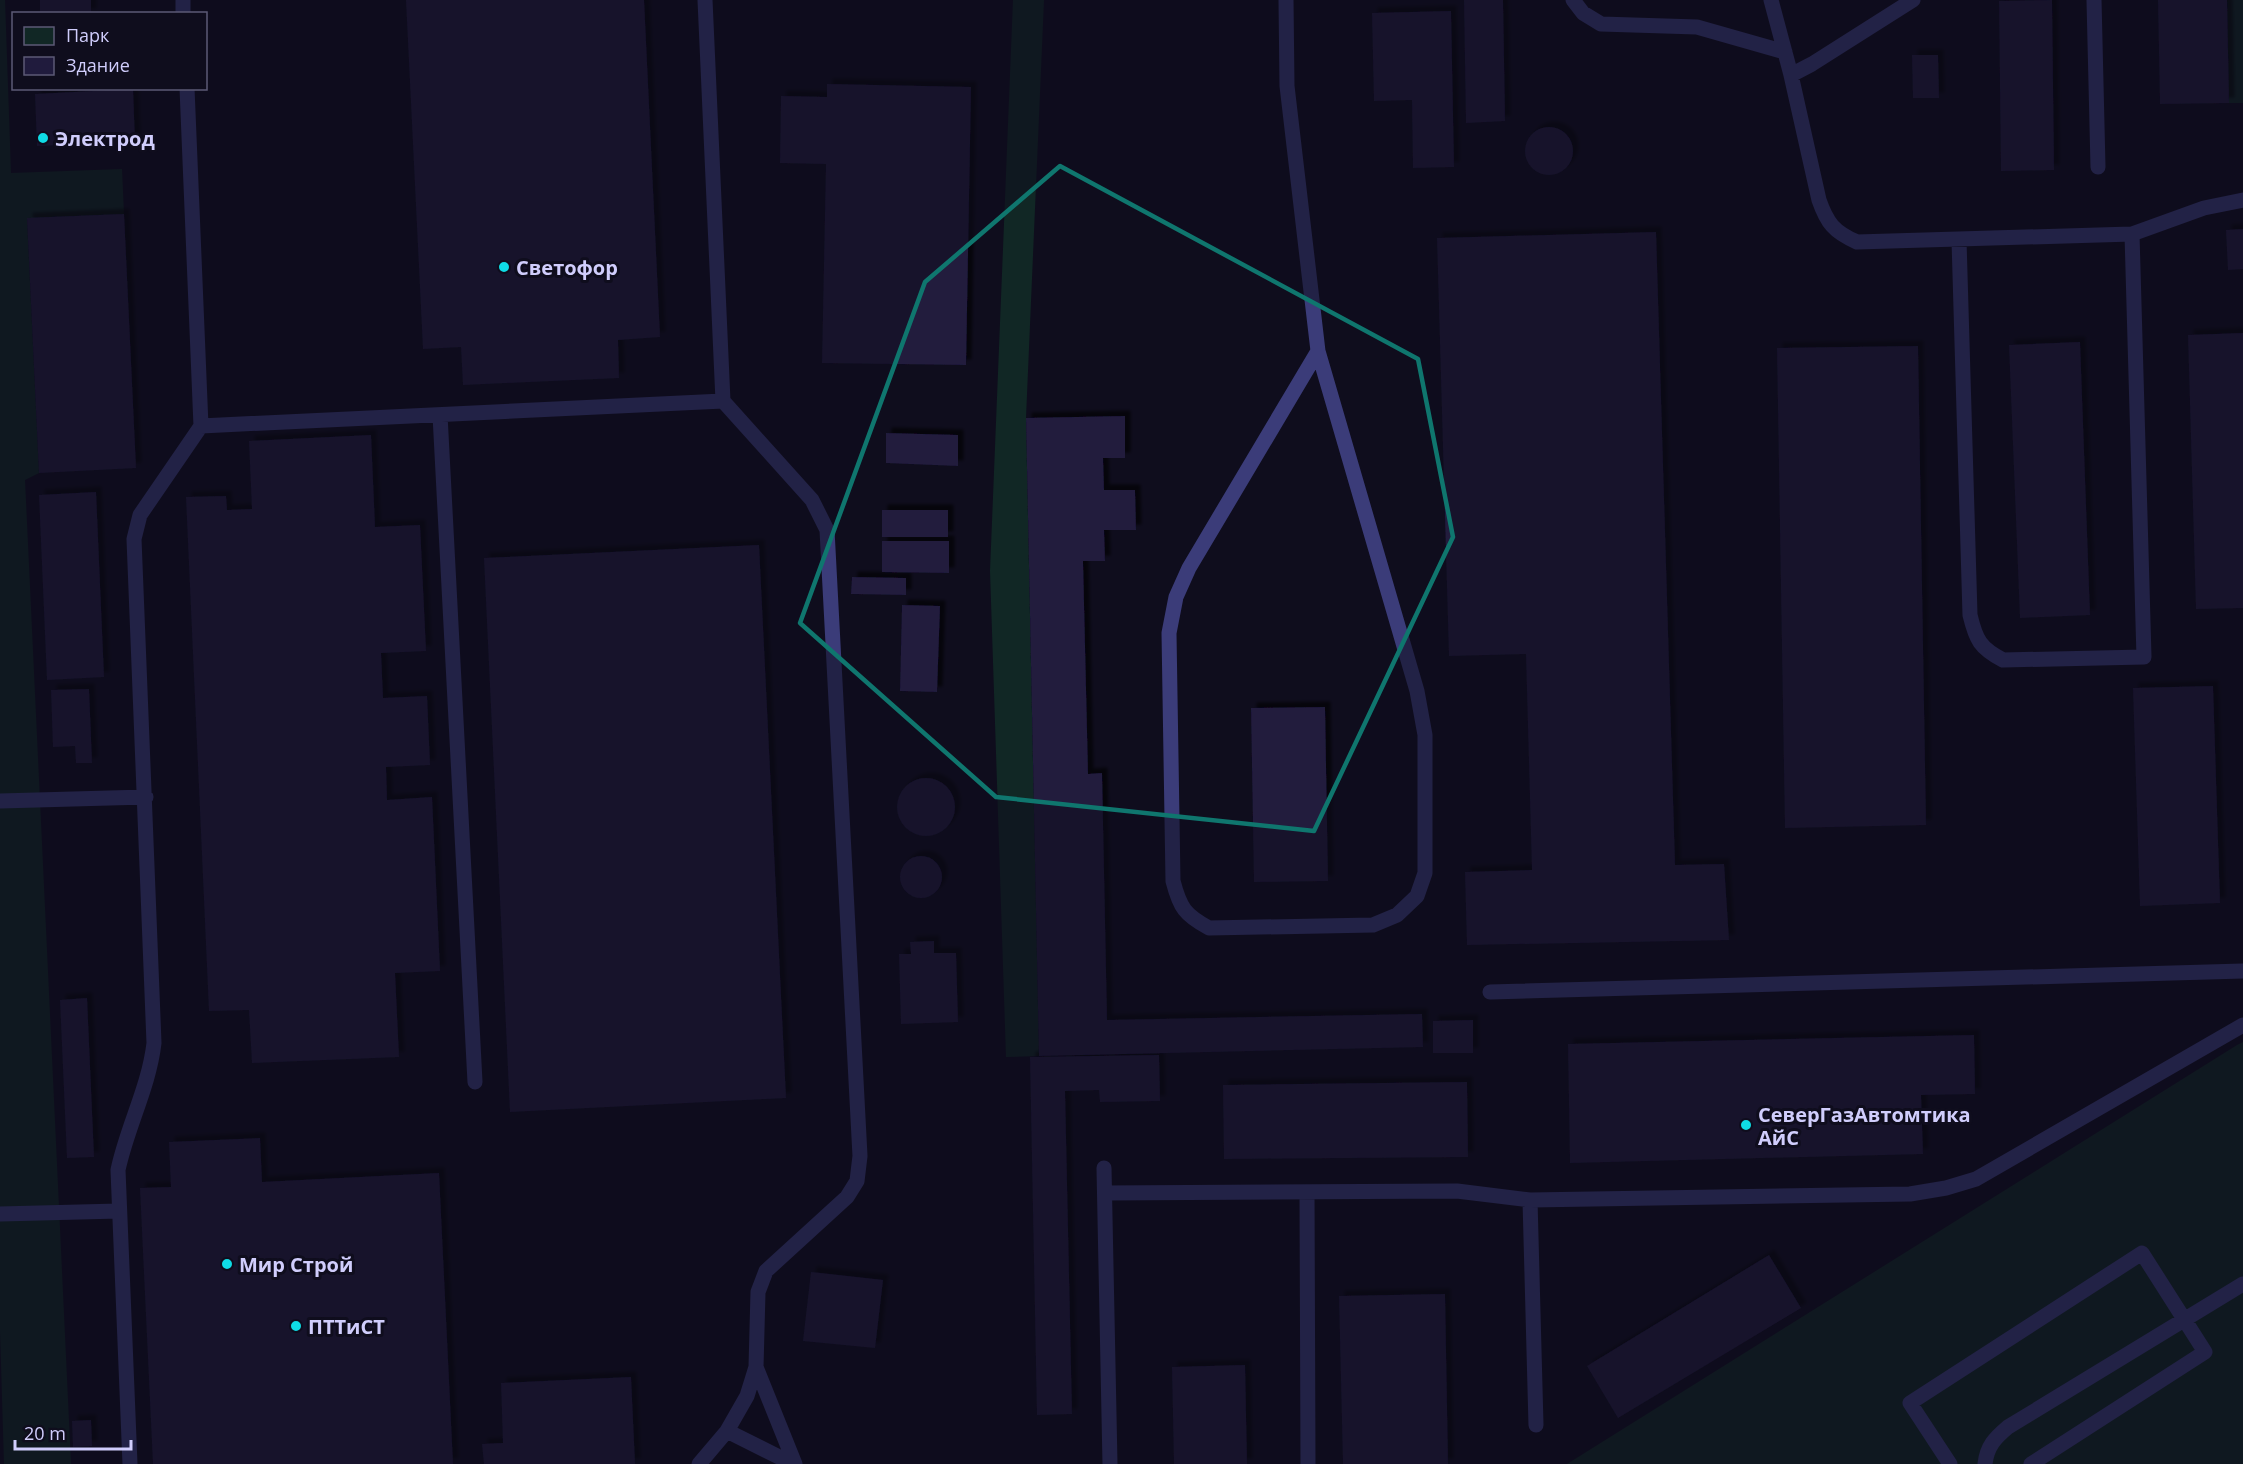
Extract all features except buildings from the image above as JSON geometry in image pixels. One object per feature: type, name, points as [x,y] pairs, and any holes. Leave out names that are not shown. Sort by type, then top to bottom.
[{"type":"lane","points":[[699,1464],[727,1431],[747,1396],[756,1367],[758,1292],[765,1271],[847,1197],[857,1181],[860,1156],[827,530],[812,500],[723,401],[705,0]]},
{"type":"lane","points":[[1286,0],[1287,86],[1318,351],[1417,692],[1425,735],[1425,873],[1417,896],[1397,915],[1373,925],[1209,928],[1191,919],[1179,904],[1173,881],[1169,633],[1176,597],[1189,568],[1318,351]]},
{"type":"lane","points":[[1573,0],[1583,13],[1601,24],[1697,27],[1785,52]]},
{"type":"lane","points":[[1771,0],[1825,218],[1839,234],[1857,242],[2132,234],[2204,208],[2243,200]]},
{"type":"lane","points":[[1791,75],[1913,0]]},
{"type":"lane","points":[[2094,0],[2098,167]]},
{"type":"lane","points":[[130,1464],[118,1170],[152,1063],[154,1043],[134,539],[140,515],[201,426],[187,90]]},
{"type":"lane","points":[[1959,240],[1971,615],[1975,635],[1986,651],[2002,660],[2144,657],[2132,234]]},
{"type":"lane","points":[[201,426],[723,401]]},
{"type":"lane","points":[[440,415],[475,1082]]},
{"type":"lane","points":[[0,801],[146,797]]},
{"type":"lane","points":[[1490,992],[2243,971]]},
{"type":"lane","points":[[1105,1193],[1457,1191],[1530,1200],[1910,1194],[1946,1188],[1976,1179],[2243,1025]]},
{"type":"lane","points":[[1104,1168],[1110,1464]]},
{"type":"lane","points":[[1307,1192],[1308,1464]]},
{"type":"lane","points":[[1530,1200],[1536,1425]]},
{"type":"lane","points":[[0,1214],[119,1211]]},
{"type":"lane","points":[[1950,1464],[1910,1403],[2142,1253],[2205,1352],[2031,1464]]},
{"type":"lane","points":[[1985,1464],[1986,1452],[1994,1439],[2008,1427],[2243,1284]]},
{"type":"lane","points":[[756,1367],[794,1464]]},
{"type":"lane","points":[[727,1431],[794,1464]]},
{"type":"highlighted area","points":[[1060,166],[1418,359],[1453,537],[1314,831],[996,797],[800,623],[925,282]]},
{"type":"green space","points":[[0,0],[5,0],[11,173],[122,169],[124,214],[27,219],[39,473],[25,480],[71,1464],[4,1464],[0,1330]]},
{"type":"green space","points":[[1013,0],[1044,0],[1026,418],[1039,1056],[1006,1057],[990,571]]},
{"type":"green space","points":[[2227,0],[2243,0],[2243,103],[2229,103]]},
{"type":"green space","points":[[2243,1042],[2243,1464],[1567,1464],[2237,1045]]},
{"type":"place","name":"Электрод","points":[[43,138]]},
{"type":"place","name":"Светофор","points":[[504,267]]},
{"type":"place","name":"СеверГазАвтомтика АйС","points":[[1746,1125]]},
{"type":"place","name":"Мир Строй","points":[[227,1264]]},
{"type":"place","name":"ПТТиСТ","points":[[296,1326]]}]
